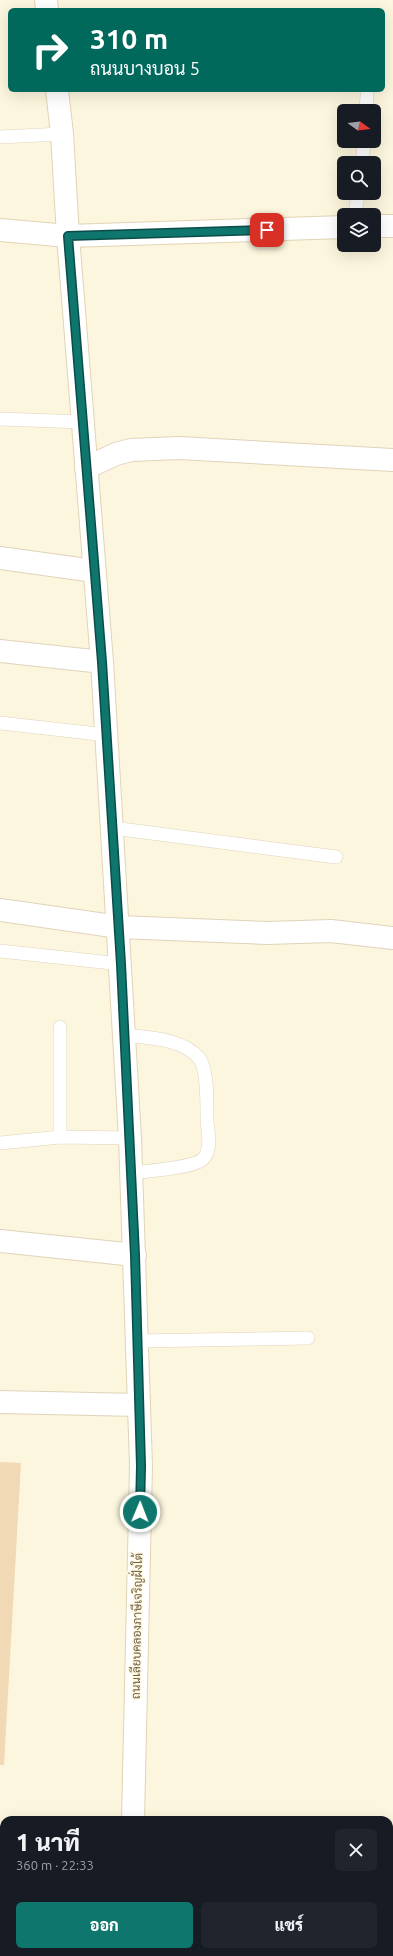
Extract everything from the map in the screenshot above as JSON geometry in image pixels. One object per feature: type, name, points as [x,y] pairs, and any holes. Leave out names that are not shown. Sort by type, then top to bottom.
[{"type":"street","name":"ถนนเลียบคลองภาษีเจริญฝั่งใต้","points":[[57,92],[62,134],[68,236],[102,662],[119,927],[132,1173],[141,1466],[134,1816]]},
{"type":"street","points":[[381,226],[393,226]]},
{"type":"street","points":[[0,230],[68,236],[337,228]]},
{"type":"street","points":[[86,468],[116,454],[131,450],[179,448],[393,460]]},
{"type":"street","points":[[0,558],[94,571]]},
{"type":"street","points":[[0,651],[102,662]]},
{"type":"street","points":[[0,910],[119,927],[267,933],[331,931],[393,938]]},
{"type":"street","points":[[0,1241],[135,1255]]},
{"type":"street","points":[[0,1402],[139,1405]]},
{"type":"lane","points":[[366,104],[367,96]]},
{"type":"lane","points":[[0,137],[62,134]]},
{"type":"lane","points":[[0,419],[83,422]]},
{"type":"lane","points":[[0,724],[107,735]]},
{"type":"lane","points":[[113,828],[336,857]]},
{"type":"lane","points":[[0,951],[121,964]]},
{"type":"lane","points":[[60,1027],[60,1137]]},
{"type":"lane","points":[[125,1034],[166,1041],[186,1048],[199,1059],[206,1086],[209,1148],[203,1159],[190,1165],[132,1173]]},
{"type":"lane","points":[[0,1143],[60,1137],[130,1138]]},
{"type":"lane","points":[[137,1341],[308,1338]]},
{"type":"building","points":[[0,1462],[21,1463],[4,1765],[0,1765]]},
{"type":"route","points":[[140,1512],[141,1466],[135,1255],[121,964],[102,662],[68,236],[267,230]]}]
